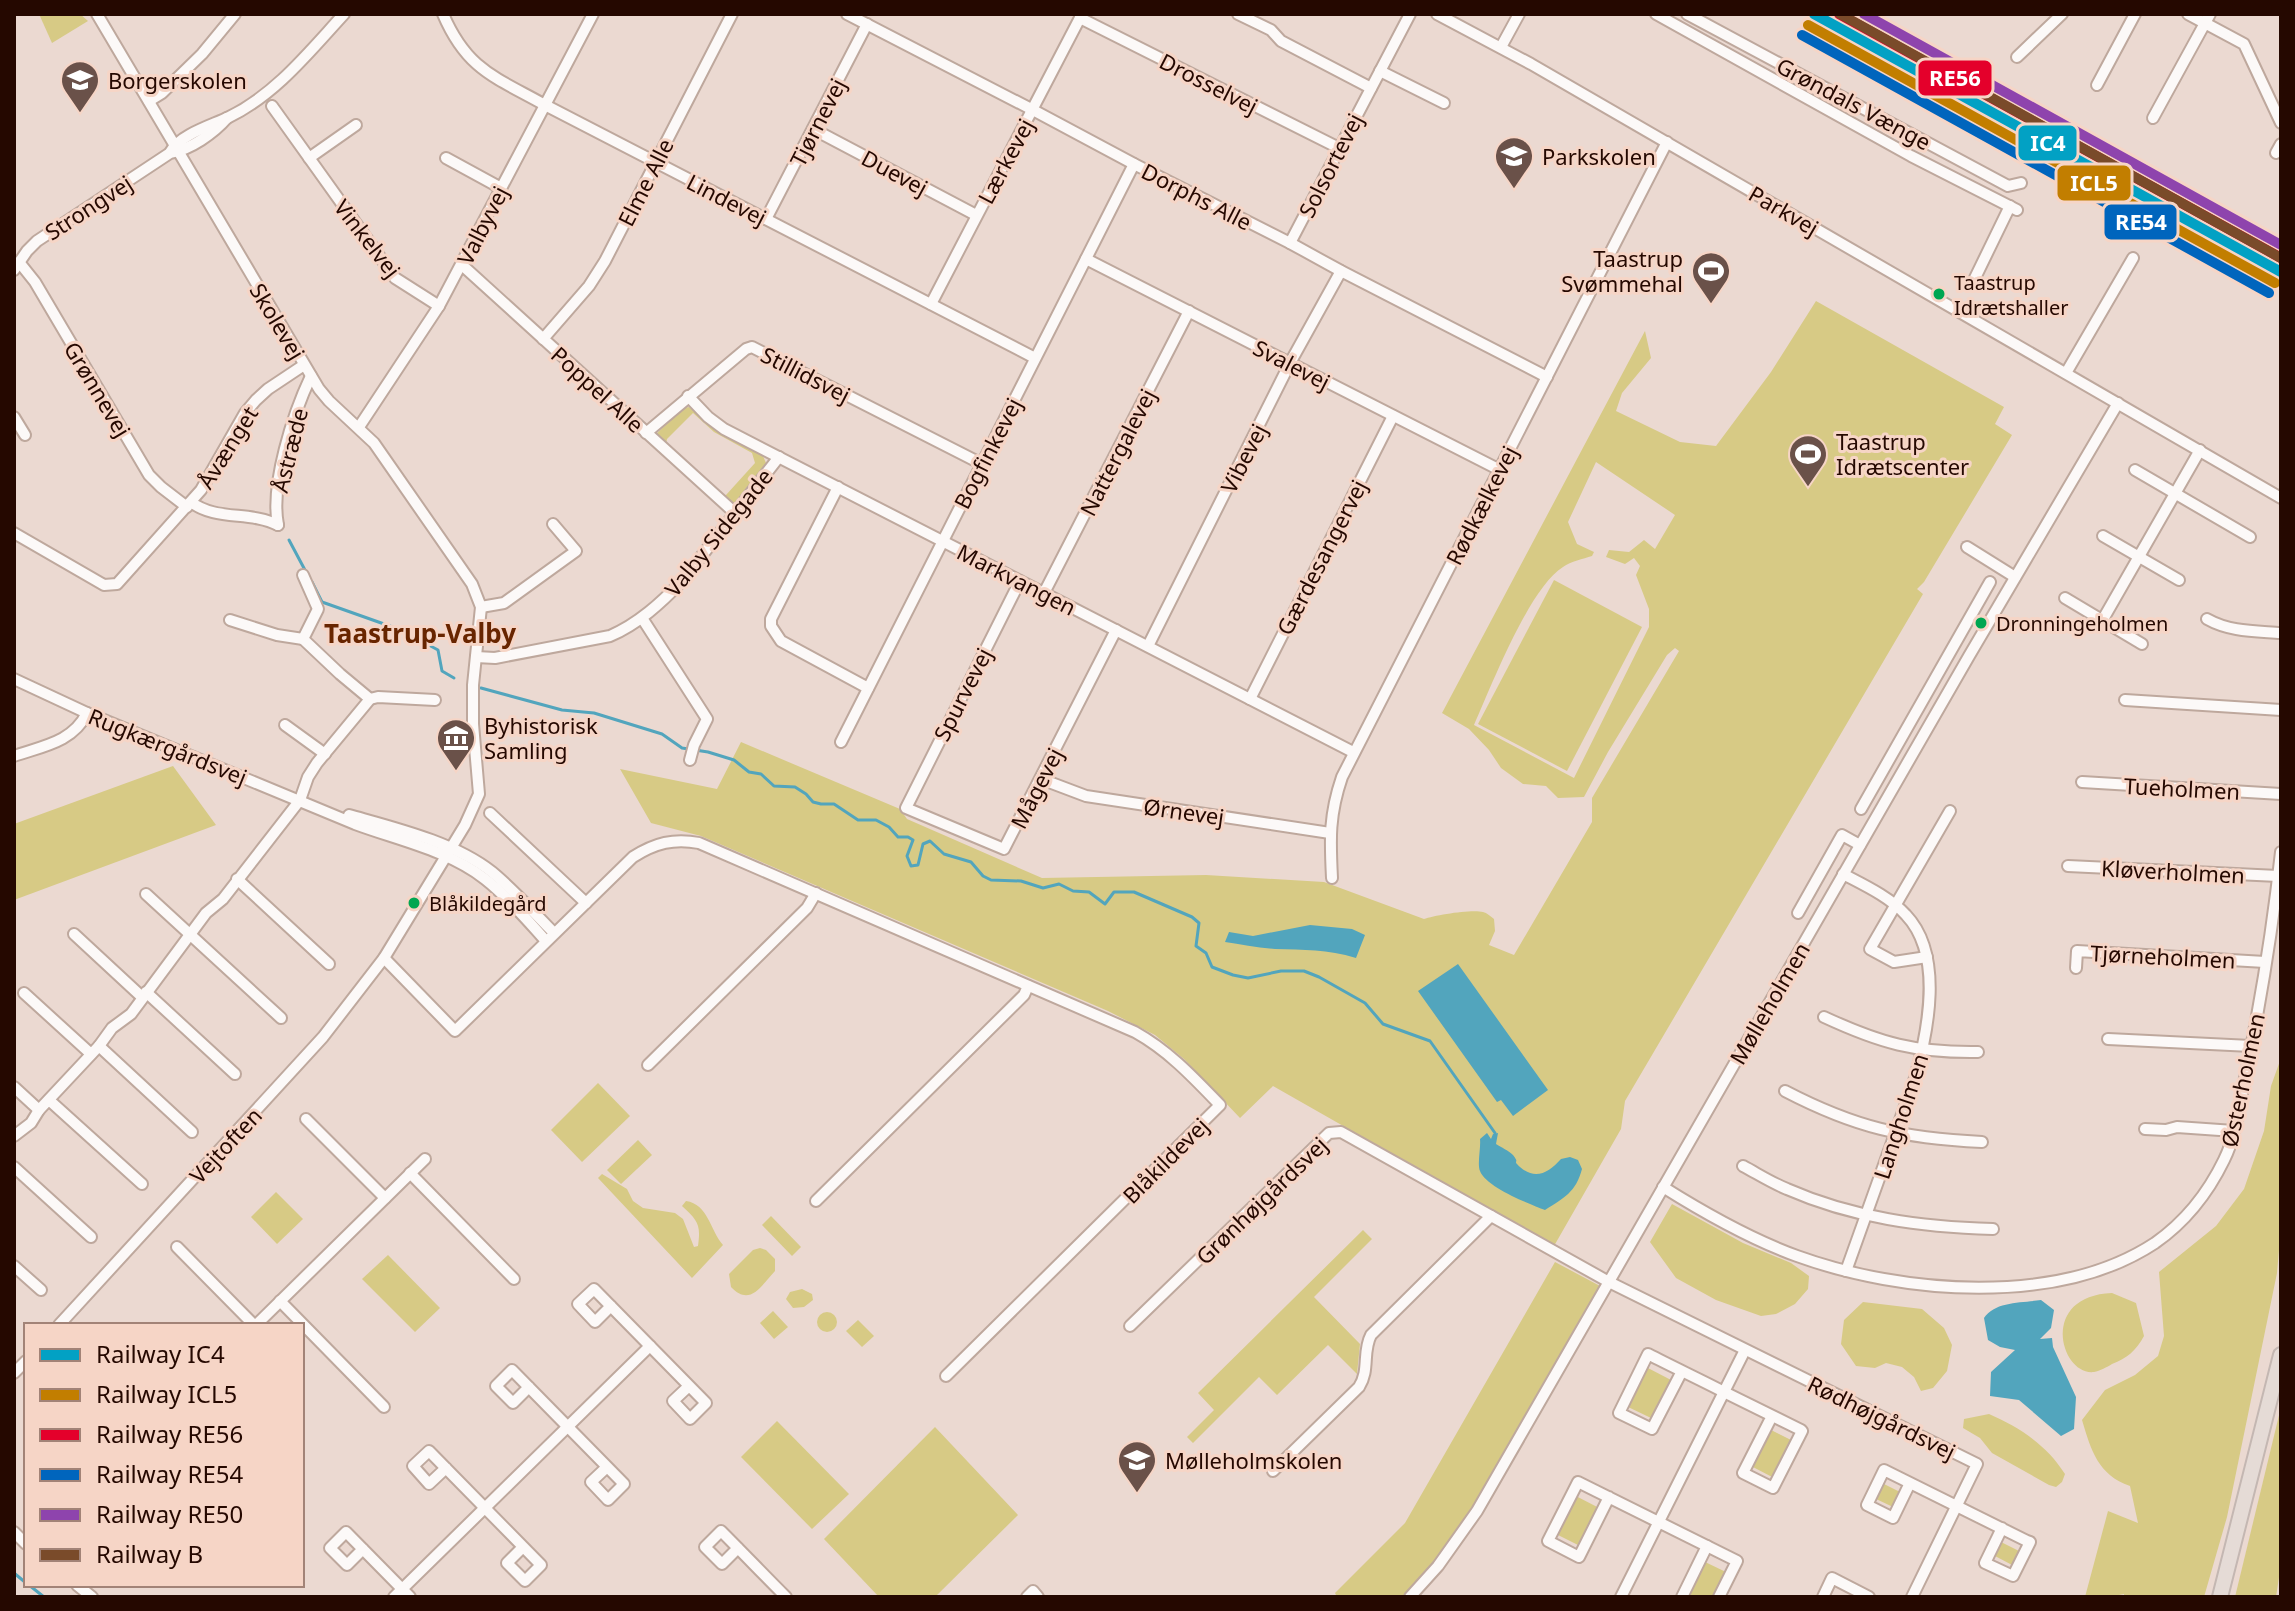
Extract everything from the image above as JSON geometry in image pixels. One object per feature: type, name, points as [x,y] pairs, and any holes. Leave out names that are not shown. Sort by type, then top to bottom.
[{"type":"highway","points":[[2220,1597],[2281,1355]]},
{"type":"street","points":[[149,101],[162,93],[202,54],[235,14]]},
{"type":"street","name":"Strongvej","points":[[16,266],[37,241],[214,122],[260,99],[344,14]]},
{"type":"street","name":"Lindevej","points":[[443,14],[455,40],[487,73],[1035,358]]},
{"type":"street","name":"Valbyvej","points":[[359,427],[439,306],[593,14]]},
{"type":"street","name":"Elme Alle","points":[[543,339],[596,276],[732,14]]},
{"type":"street","name":"Dorphs Alle","points":[[847,14],[1547,377]]},
{"type":"street","name":"Solsortevej","points":[[1238,14],[1271,30],[1281,41],[1371,88]]},
{"type":"street","name":"Solsortevej","points":[[1290,243],[1410,14]]},
{"type":"street","name":"Parkvej","points":[[1437,14],[1501,47],[2281,497]]},
{"type":"street","points":[[1501,47],[1519,14]]},
{"type":"street","points":[[1656,14],[1911,156],[2014,208],[1975,278]]},
{"type":"street","name":"Grøndals Vænge","points":[[1687,14],[2008,186],[2021,183]]},
{"type":"street","points":[[2097,85],[2135,14]]},
{"type":"street","points":[[2188,14],[2208,19],[2244,44],[2281,123]]},
{"type":"street","name":"Skolevej","points":[[97,15],[311,376],[329,401],[374,443],[472,584],[481,607]]},
{"type":"street","name":"Lærkevej","points":[[931,304],[1081,16]]},
{"type":"street","name":"Drosselvej","points":[[1081,16],[1339,148]]},
{"type":"street","points":[[2017,57],[2055,17]]},
{"type":"street","points":[[2153,118],[2208,19]]},
{"type":"street","name":"Tjørnevej","points":[[766,219],[867,24]]},
{"type":"street","points":[[1380,71],[1444,103]]},
{"type":"street","name":"Vinkelvej","points":[[272,106],[395,278],[439,306]]},
{"type":"street","points":[[309,158],[356,125]]},
{"type":"street","name":"Duevej","points":[[813,129],[976,215]]},
{"type":"street","name":"Rødkælkevej","points":[[1332,878],[1330,833],[1333,803],[1353,752],[1667,142]]},
{"type":"street","points":[[446,158],[501,188]]},
{"type":"street","name":"Bogfinkevej","points":[[841,742],[1134,164]]},
{"type":"street","points":[[2066,373],[2133,258]]},
{"type":"street","name":"Svalevej","points":[[1086,259],[1498,469]]},
{"type":"street","name":"Poppel Alle","points":[[462,265],[735,513]]},
{"type":"street","name":"Grønnevej","points":[[16,266],[35,282],[149,475],[189,505]]},
{"type":"street","name":"Vibevej","points":[[1148,646],[1290,363],[1341,271]]},
{"type":"street","name":"Nattergalevej","points":[[1044,593],[1189,311]]},
{"type":"street","name":"Stillidsvej","points":[[646,433],[746,349],[757,348],[982,464]]},
{"type":"street","name":"Åvænget","points":[[14,533],[104,585],[112,586],[121,581],[201,490],[245,413],[256,400],[304,365]]},
{"type":"street","name":"Åstræde","points":[[278,525],[275,505],[280,471],[311,376]]},
{"type":"street","name":"Markvangen","points":[[688,396],[724,429],[1353,752]]},
{"type":"street","name":"Mølleholmen","points":[[1410,1597],[1438,1566],[1477,1511],[2118,403]]},
{"type":"street","name":"Gærdesangervej","points":[[1250,699],[1393,416]]},
{"type":"street","points":[[14,417],[25,435]]},
{"type":"street","points":[[2102,621],[2200,450]]},
{"type":"street","name":"Valby Sidegade","points":[[476,657],[495,658],[610,636],[626,629],[682,581],[779,457]]},
{"type":"street","points":[[2135,470],[2250,537]]},
{"type":"street","points":[[838,487],[771,619],[771,626],[781,641],[868,688]]},
{"type":"street","name":"Åvænget","points":[[189,505],[263,518],[278,525]]},
{"type":"street","points":[[550,937],[490,871],[448,854],[479,794],[472,710],[481,607],[504,603],[576,551],[553,524]]},
{"type":"street","points":[[2103,536],[2179,580]]},
{"type":"street","points":[[1967,547],[2015,577]]},
{"type":"street","points":[[303,575],[318,609],[303,639]]},
{"type":"street","name":"Spurvevej","points":[[906,808],[1020,581]]},
{"type":"street","points":[[1861,809],[1990,582]]},
{"type":"street","points":[[2065,598],[2142,644]]},
{"type":"street","points":[[642,618],[707,719],[691,754]]},
{"type":"street","points":[[2207,619],[2232,630],[2281,633]]},
{"type":"street","points":[[230,620],[277,635],[303,639],[370,699]]},
{"type":"street","name":"Mågevej","points":[[906,808],[1004,849],[1116,630]]},
{"type":"street","points":[[1953,647],[1969,656]]},
{"type":"street","name":"Rugkærgårdsvej","points":[[14,679],[87,713],[355,824],[448,854]]},
{"type":"street","points":[[14,1136],[31,1123],[112,1028],[131,1014],[206,913],[223,899],[300,800],[308,777],[370,699],[435,700]]},
{"type":"street","points":[[2125,700],[2281,710]]},
{"type":"street","points":[[14,756],[72,735],[87,713]]},
{"type":"street","points":[[285,725],[325,754]]},
{"type":"street","points":[[1902,736],[1918,744]]},
{"type":"street","name":"Ørnevej","points":[[1041,779],[1086,796],[1330,833]]},
{"type":"street","name":"Tueholmen","points":[[2082,782],[2281,794]]},
{"type":"street","points":[[1927,957],[1894,962],[1870,949],[1950,811]]},
{"type":"street","points":[[490,813],[586,903]]},
{"type":"street","points":[[1798,913],[1842,835],[1860,845]]},
{"type":"street","name":"Blåkildevej","points":[[384,958],[455,1031],[633,857],[649,847],[682,840],[699,843],[1135,1032],[1178,1061],[1220,1105],[946,1376]]},
{"type":"street","name":"Østerholmen","points":[[1663,1187],[1723,1223],[1797,1256],[1846,1271],[1906,1282],[1982,1287],[2034,1284],[2088,1273],[2124,1260],[2156,1242],[2180,1222],[2208,1188],[2226,1158],[2251,1046],[2281,852]]},
{"type":"street","name":"Vejtoften","points":[[61,1323],[323,1037],[384,958],[448,854]]},
{"type":"street","name":"Langholmen","points":[[1829,858],[1895,905],[1913,924],[1922,941],[1929,974],[1923,1050],[1846,1271]]},
{"type":"street","name":"Kløverholmen","points":[[2068,866],[2278,876]]},
{"type":"street","points":[[237,879],[329,964]]},
{"type":"street","points":[[648,1065],[807,908],[816,893]]},
{"type":"street","points":[[146,894],[281,1018]]},
{"type":"street","points":[[74,934],[235,1074]]},
{"type":"street","name":"Tjørneholmen","points":[[2076,968],[2077,951],[2265,962]]},
{"type":"street","points":[[816,1201],[1024,995],[1028,986]]},
{"type":"street","points":[[24,993],[192,1132]]},
{"type":"street","points":[[1824,1017],[1886,1043],[1923,1050],[1978,1052]]},
{"type":"street","points":[[2108,1039],[2251,1046]]},
{"type":"street","points":[[14,1087],[39,1110]]},
{"type":"street","points":[[1785,1091],[1827,1112],[1896,1134],[1982,1142]]},
{"type":"street","points":[[49,1100],[142,1184]]},
{"type":"street","points":[[306,1119],[385,1198]]},
{"type":"street","points":[[2145,1129],[2177,1127],[2234,1131]]},
{"type":"street","name":"Grønhøjgårdsvej","points":[[1130,1326],[1329,1133],[1341,1132],[1609,1282]]},
{"type":"street","points":[[257,1323],[425,1159]]},
{"type":"street","points":[[1743,1166],[1786,1189],[1866,1215],[1915,1224],[1993,1229]]},
{"type":"street","points":[[14,1167],[91,1237]]},
{"type":"street","points":[[410,1173],[514,1279]]},
{"type":"street","points":[[1273,1471],[1359,1387],[1367,1371],[1366,1347],[1371,1335],[1491,1216]]},
{"type":"street","points":[[177,1247],[253,1323]]},
{"type":"street","points":[[14,1266],[41,1290]]},
{"type":"street","name":"Rødhøjgårdsvej","points":[[1609,1282],[1977,1464],[1912,1597]]},
{"type":"street","points":[[280,1301],[302,1323]]},
{"type":"street","points":[[611,1306],[689,1386]]},
{"type":"street","points":[[304,1325],[384,1407]]},
{"type":"street","points":[[363,1549],[402,1594],[650,1346]]},
{"type":"street","points":[[1621,1597],[1745,1350]]},
{"type":"street","points":[[1682,1371],[1652,1429],[1619,1413],[1648,1354],[1682,1371],[1724,1392],[1772,1416],[1802,1431],[1773,1488],[1743,1473],[1772,1416]]},
{"type":"street","points":[[529,1387],[607,1467]]},
{"type":"street","points":[[446,1468],[523,1547]]},
{"type":"street","points":[[1910,1483],[1893,1518],[1867,1505],[1884,1470],[2002,1528],[2030,1542],[2013,1576],[1985,1563],[2002,1528]]},
{"type":"street","points":[[1609,1497],[1579,1557],[1548,1541],[1578,1482],[1609,1497],[1737,1561],[1719,1597]]},
{"type":"street","points":[[1682,1597],[1707,1546]]},
{"type":"street","points":[[738,1548],[786,1597]]},
{"type":"street","points":[[1823,1597],[1832,1578],[1855,1594],[1869,1597]]},
{"type":"street","points":[[767,1597],[777,1588]]},
{"type":"street","points":[[1027,1597],[1033,1591],[1038,1597]]},
{"type":"shaded area","points":[[39,14],[80,14],[88,21],[52,43]]},
{"type":"shaded area","points":[[1816,301],[2004,407],[1995,424],[2012,435],[1917,589],[1923,594],[1625,1101],[1621,1129],[1554,1246],[1273,1086],[1240,1118],[1184,1059],[1155,1035],[1108,1011],[701,836],[651,823],[620,769],[717,789],[741,742],[900,809],[907,819],[1042,878],[1206,875],[1324,882],[1424,919],[1462,912],[1484,912],[1494,919],[1495,931],[1489,945],[1514,955],[1592,822],[1592,798],[1679,651],[1675,648],[1667,655],[1584,797],[1558,798],[1546,786],[1523,784],[1501,768],[1469,729],[1442,713],[1645,331],[1651,358],[1622,393],[1616,411],[1680,442],[1716,446],[1771,372]],"holes":[[[1596,462],[1675,515],[1655,549],[1644,540],[1629,552],[1609,550],[1606,557],[1625,564],[1634,558],[1640,566],[1636,575],[1649,609],[1649,627],[1574,778],[1474,725],[1512,640],[1537,595],[1563,567],[1592,556],[1594,552],[1577,544],[1568,522]]]},
{"type":"shaded area","points":[[689,407],[718,431],[763,456],[766,463],[732,506],[719,493],[726,495],[755,463],[752,453],[714,432],[693,413],[667,439],[666,444],[655,435],[684,408]]},
{"type":"shaded area","points":[[1554,580],[1642,627],[1567,771],[1478,724]]},
{"type":"shaded area","points":[[173,766],[216,825],[14,900],[14,824]]},
{"type":"shaded area","points":[[2281,1058],[2281,1227],[2277,1273],[2227,1517],[2204,1597],[2124,1597],[2124,1594],[2085,1597],[2108,1511],[2138,1523],[2130,1486],[2110,1475],[2097,1460],[2082,1420],[2105,1390],[2135,1375],[2158,1356],[2164,1336],[2159,1272],[2216,1226],[2244,1189],[2264,1131],[2271,1086]]},
{"type":"shaded area","points":[[598,1083],[630,1116],[582,1162],[551,1130]]},
{"type":"shaded area","points":[[638,1140],[652,1155],[621,1184],[607,1170]]},
{"type":"shaded area","points":[[602,1174],[627,1189],[633,1201],[643,1208],[675,1213],[683,1219],[694,1247],[698,1246],[698,1228],[695,1219],[682,1206],[686,1201],[693,1203],[704,1212],[723,1245],[692,1278],[598,1178]]},
{"type":"shaded area","points":[[276,1192],[303,1219],[277,1244],[251,1217]]},
{"type":"shaded area","points":[[1672,1204],[1743,1243],[1791,1263],[1809,1276],[1808,1289],[1795,1304],[1776,1314],[1761,1316],[1716,1300],[1676,1278],[1650,1242]]},
{"type":"shaded area","points":[[771,1216],[801,1247],[792,1256],[762,1225]]},
{"type":"shaded area","points":[[1363,1230],[1372,1239],[1314,1297],[1360,1344],[1357,1374],[1328,1345],[1277,1395],[1259,1377],[1193,1443],[1187,1437],[1214,1410],[1198,1393]]},
{"type":"shaded area","points":[[760,1248],[775,1259],[775,1271],[750,1295],[738,1293],[731,1287],[729,1274],[753,1250]]},
{"type":"shaded area","points":[[388,1255],[440,1308],[415,1332],[362,1279]]},
{"type":"shaded area","points":[[1555,1262],[1600,1286],[1447,1548],[1404,1597],[1337,1597],[1335,1593],[1405,1523]]},
{"type":"shaded area","points":[[802,1289],[812,1294],[813,1300],[804,1307],[793,1308],[786,1299],[790,1292]]},
{"type":"shaded area","points":[[2112,1293],[2136,1303],[2144,1336],[2134,1350],[2122,1359],[2094,1372],[2082,1370],[2072,1362],[2066,1350],[2063,1335],[2065,1320],[2073,1307],[2089,1297]]},
{"type":"shaded area","points":[[1863,1302],[1922,1309],[1944,1328],[1952,1345],[1947,1371],[1933,1388],[1921,1391],[1914,1377],[1902,1367],[1886,1363],[1875,1368],[1856,1366],[1841,1344],[1844,1320]]},
{"type":"shaded area","points":[[773,1311],[788,1327],[774,1339],[760,1323]]},
{"type":"shaded area","points":[[823,1312],[831,1312],[837,1322],[831,1332],[823,1332],[817,1326],[817,1318]]},
{"type":"shaded area","points":[[858,1320],[874,1336],[862,1347],[846,1331]]},
{"type":"shaded area","points":[[1646,1367],[1671,1380],[1651,1418],[1626,1406]]},
{"type":"shaded area","points":[[2281,1407],[2281,1564],[2276,1597],[2235,1597]]},
{"type":"shaded area","points":[[1989,1414],[2041,1446],[2065,1474],[2062,1482],[2056,1487],[2049,1485],[1992,1453],[1980,1438],[1963,1428],[1964,1419]]},
{"type":"shaded area","points":[[777,1421],[849,1494],[812,1529],[741,1457]]},
{"type":"shaded area","points":[[935,1427],[1018,1515],[935,1597],[879,1597],[824,1539]]},
{"type":"shaded area","points":[[1769,1429],[1793,1441],[1774,1478],[1751,1466]]},
{"type":"shaded area","points":[[1882,1483],[1900,1492],[1893,1507],[1874,1498]]},
{"type":"shaded area","points":[[1572,1494],[1603,1510],[1584,1548],[1552,1532]]},
{"type":"shaded area","points":[[2001,1542],[2021,1552],[2014,1566],[1995,1556]]},
{"type":"shaded area","points":[[1703,1561],[1728,1573],[1716,1597],[1688,1597],[1686,1596]]},
{"type":"water","points":[[1310,925],[1352,929],[1365,935],[1356,958],[1325,951],[1225,942],[1229,932],[1253,936]]},
{"type":"water","points":[[1458,964],[1548,1090],[1513,1116],[1501,1100],[1497,1102],[1418,991]]},
{"type":"water","points":[[1487,1133],[1491,1139],[1493,1134],[1498,1133],[1496,1144],[1515,1158],[1517,1165],[1531,1173],[1547,1171],[1561,1159],[1570,1157],[1578,1160],[1582,1169],[1573,1189],[1545,1210],[1499,1189],[1484,1177],[1479,1168],[1480,1139]]},
{"type":"water","points":[[2041,1300],[2054,1310],[2051,1328],[2040,1339],[2052,1338],[2053,1347],[2076,1397],[2074,1429],[2061,1436],[2019,1400],[1990,1396],[1991,1372],[2015,1350],[1988,1340],[1984,1318],[1995,1308]]},
{"type":"waterway","points":[[289,540],[306,572]]},
{"type":"waterway","points":[[312,582],[322,602],[401,630],[438,650],[442,671],[454,678]]},
{"type":"waterway","points":[[481,688],[562,710],[594,713],[662,734],[682,748],[734,760],[749,772],[761,774],[774,786],[795,787],[813,802],[834,804],[858,820],[876,820],[889,827],[898,837],[908,837],[913,840],[907,856],[911,866],[918,865],[923,844],[930,841],[944,854],[971,862],[991,880],[1021,881],[1043,888],[1059,884],[1073,891],[1089,892],[1105,904],[1114,892],[1134,892],[1192,917],[1199,923],[1196,946],[1206,953],[1212,967],[1248,978],[1281,971],[1304,971],[1365,1003],[1383,1024],[1430,1041],[1495,1133]]},
{"type":"waterway","points":[[14,1573],[24,1581]]},
{"type":"waterway","points":[[32,1587],[44,1597]]},
{"type":"rail line","name":"IC4","points":[[1814,14],[2281,272]]},
{"type":"rail line","name":"RE56","points":[[1839,14],[2281,258]]},
{"type":"rail line","name":"B","points":[[1840,14],[2281,258]]},
{"type":"rail line","name":"RE50","points":[[1864,14],[2281,245]]},
{"type":"rail line","name":"ICL5","points":[[1808,25],[2275,283]]},
{"type":"rail line","name":"RE54","points":[[1802,35],[2269,293]]},
{"type":"place","name":"Borgerskolen","points":[[80,114]]},
{"type":"place","name":"Parkskolen","points":[[1514,190]]},
{"type":"place","name":"Taastrup Idrætshaller","points":[[1939,294]]},
{"type":"place","name":"Taastrup Svømmehal","points":[[1711,305]]},
{"type":"place","name":"Taastrup Idrætscenter","points":[[1808,488]]},
{"type":"place","name":"Dronningeholmen","points":[[1981,623]]},
{"type":"place","name":"Byhistorisk Samling","points":[[456,772]]},
{"type":"place","name":"Blåkildegård","points":[[414,903]]},
{"type":"place","name":"Mølleholmskolen","points":[[1137,1494]]},
{"type":"district","name":"Taastrup-Valby","points":[[420,633]]}]
